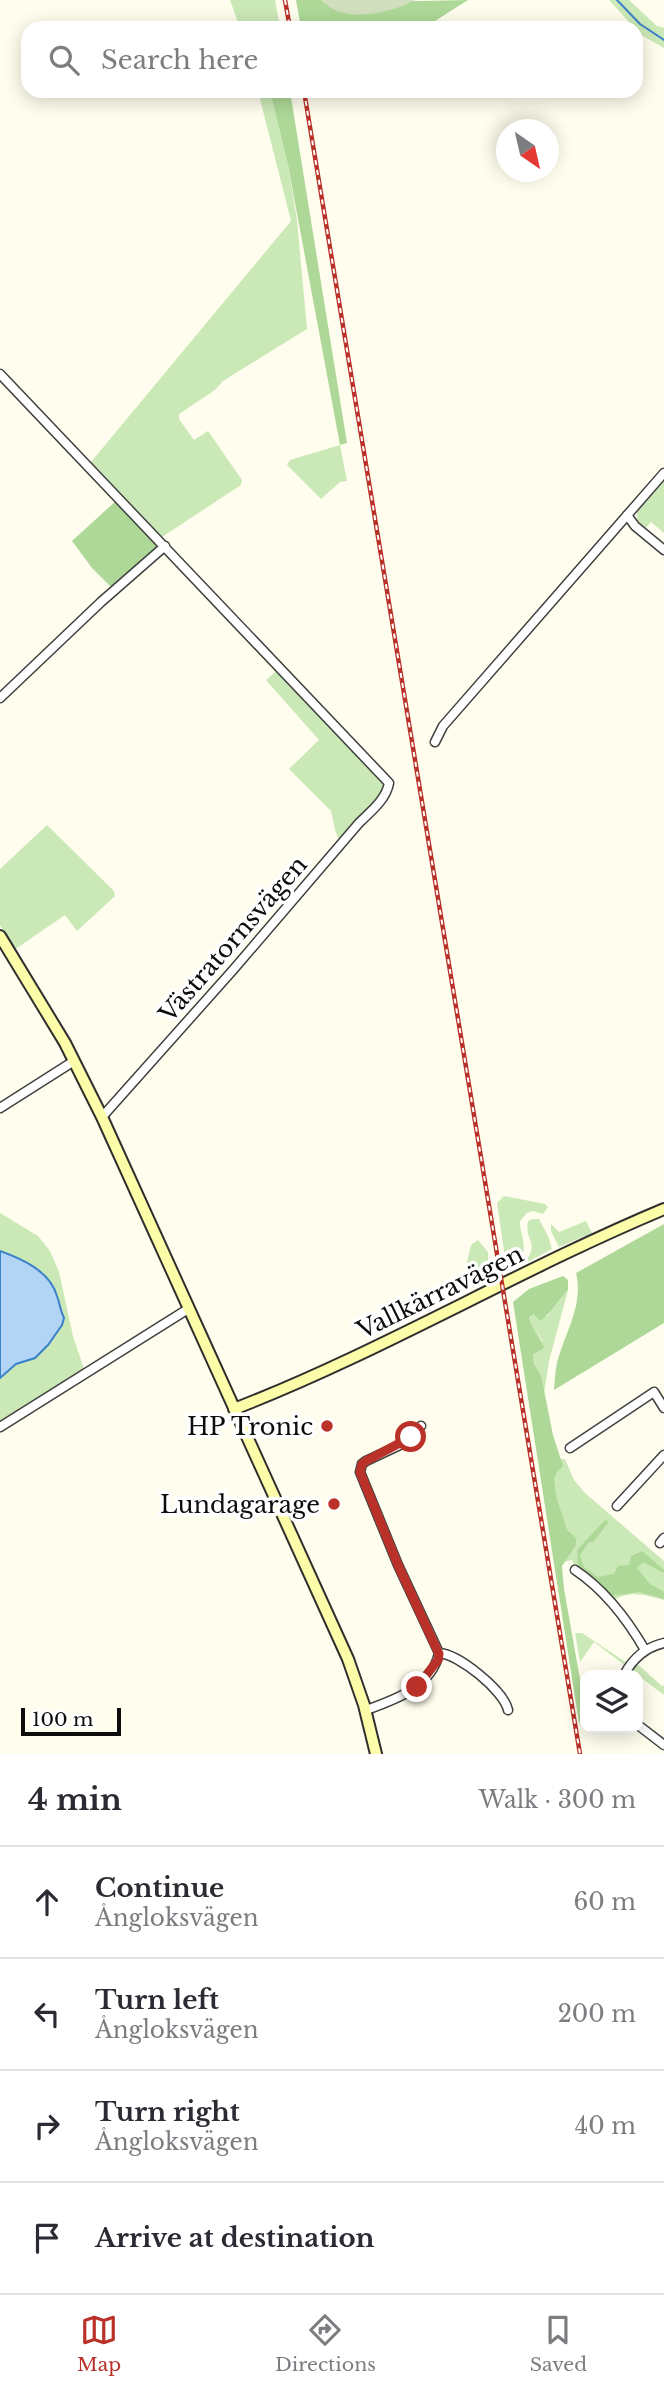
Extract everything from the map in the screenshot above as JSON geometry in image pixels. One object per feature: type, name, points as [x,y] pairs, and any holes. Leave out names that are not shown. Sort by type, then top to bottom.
[{"type":"main road","points":[[0,936],[51,1018],[102,1117],[348,1659],[366,1710],[376,1754]]},
{"type":"main road","name":"Vallkärravägen","points":[[234,1409],[295,1385],[508,1281],[664,1209]]},
{"type":"street","points":[[0,374],[164,546],[0,698]]},
{"type":"street","points":[[435,742],[443,726],[664,473]]},
{"type":"street","points":[[627,515],[635,526],[664,550]]},
{"type":"street","name":"Västratornsvägen","points":[[102,1117],[379,803],[388,788],[388,783],[164,546]]},
{"type":"street","points":[[0,1108],[74,1061]]},
{"type":"street","points":[[0,1427],[188,1309]]},
{"type":"street","points":[[570,1448],[664,1385]]},
{"type":"street","points":[[654,1392],[664,1408]]},
{"type":"street","points":[[366,1710],[413,1690],[438,1660],[439,1654],[398,1565],[360,1472],[362,1464],[400,1444],[421,1426]]},
{"type":"street","points":[[617,1506],[664,1454]]},
{"type":"street","points":[[575,1570],[623,1615],[645,1650]]},
{"type":"street","points":[[627,1670],[645,1650],[664,1643]]},
{"type":"street","points":[[439,1654],[455,1658],[496,1689],[508,1710]]},
{"type":"street","points":[[643,1729],[664,1745]]},
{"type":"green space","points":[[230,0],[275,0],[279,21],[238,21]]},
{"type":"green space","points":[[296,0],[322,0],[324,3],[468,0],[435,21],[300,21]]},
{"type":"green space","points":[[322,0],[415,0],[380,12],[354,14],[331,8]]},
{"type":"green space","points":[[609,0],[629,0],[657,26],[664,28],[664,48],[643,36],[643,21],[628,21]]},
{"type":"green space","points":[[260,98],[272,98],[288,165],[297,220],[307,329],[223,381],[215,390],[179,414],[179,419],[194,440],[208,431],[242,480],[241,485],[162,537],[91,462],[291,221]]},
{"type":"green space","points":[[272,98],[291,98],[347,443],[340,445],[288,165]]},
{"type":"green space","points":[[340,445],[347,481],[340,482],[321,499],[287,465],[290,460]]},
{"type":"green space","points":[[664,477],[664,533],[651,522],[644,530],[637,523],[637,507]]},
{"type":"green space","points":[[118,499],[158,544],[150,555],[112,588],[92,568],[72,541]]},
{"type":"green space","points":[[278,670],[384,783],[383,790],[339,840],[331,811],[289,769],[319,740],[266,680]]},
{"type":"green space","points":[[47,825],[114,891],[115,896],[77,931],[65,915],[14,950],[0,925],[0,869]]},
{"type":"green space","points":[[504,1196],[545,1204],[548,1207],[543,1214],[533,1211],[527,1213],[520,1221],[524,1250],[518,1261],[511,1266],[505,1257],[497,1203]]},
{"type":"green space","points":[[0,1213],[38,1236],[50,1251],[59,1272],[73,1336],[84,1369],[0,1423]]},
{"type":"green space","points":[[539,1219],[552,1249],[524,1264],[532,1246],[528,1221]]},
{"type":"green space","points":[[586,1221],[592,1233],[559,1247],[551,1231],[551,1224],[559,1232]]},
{"type":"green space","points":[[664,1224],[664,1323],[554,1390],[557,1363],[576,1307],[576,1273]]},
{"type":"green space","points":[[478,1240],[488,1252],[488,1269],[482,1272],[481,1277],[472,1275],[466,1267],[471,1245]]},
{"type":"green space","points":[[563,1276],[568,1280],[568,1290],[544,1318],[540,1321],[534,1314],[529,1317],[544,1348],[533,1355],[534,1364],[541,1375],[553,1435],[563,1466],[554,1479],[556,1496],[567,1530],[576,1538],[576,1545],[562,1566],[580,1679],[579,1723],[513,1302],[529,1289]]},
{"type":"green space","points":[[568,1290],[549,1361],[544,1393],[541,1375],[534,1364],[533,1355],[539,1352],[542,1340],[531,1326],[529,1317],[534,1314],[548,1316],[552,1306]]},
{"type":"green space","points":[[565,1459],[574,1480],[585,1493],[664,1561],[664,1600],[630,1594],[611,1602],[575,1570],[572,1560],[560,1563],[543,1460]]},
{"type":"green space","points":[[605,1520],[609,1522],[580,1555],[584,1567],[598,1577],[614,1574],[618,1566],[629,1565],[631,1556],[642,1551],[664,1570],[664,1573],[643,1562],[637,1568],[650,1584],[664,1592],[664,1599],[640,1592],[609,1596],[578,1567],[577,1550]]},
{"type":"green space","points":[[575,1633],[582,1633],[630,1665],[634,1661],[664,1685],[664,1695],[643,1679],[643,1670],[631,1670],[594,1642],[580,1662]]},
{"type":"water","points":[[0,1251],[26,1262],[42,1273],[53,1287],[64,1318],[48,1345],[35,1358],[16,1364],[0,1378]]},
{"type":"waterway","points":[[617,0],[637,21]]},
{"type":"waterway","points":[[643,26],[664,40]]},
{"type":"railway","points":[[285,0],[289,21]]},
{"type":"railway","points":[[305,98],[580,1754]]},
{"type":"place","name":"HP Tronic","points":[[327,1426]]},
{"type":"place","name":"Lundagarage","points":[[334,1504]]},
{"type":"route","points":[[411,1437],[366,1461],[360,1472],[398,1565],[439,1654],[438,1660],[417,1687]]}]
